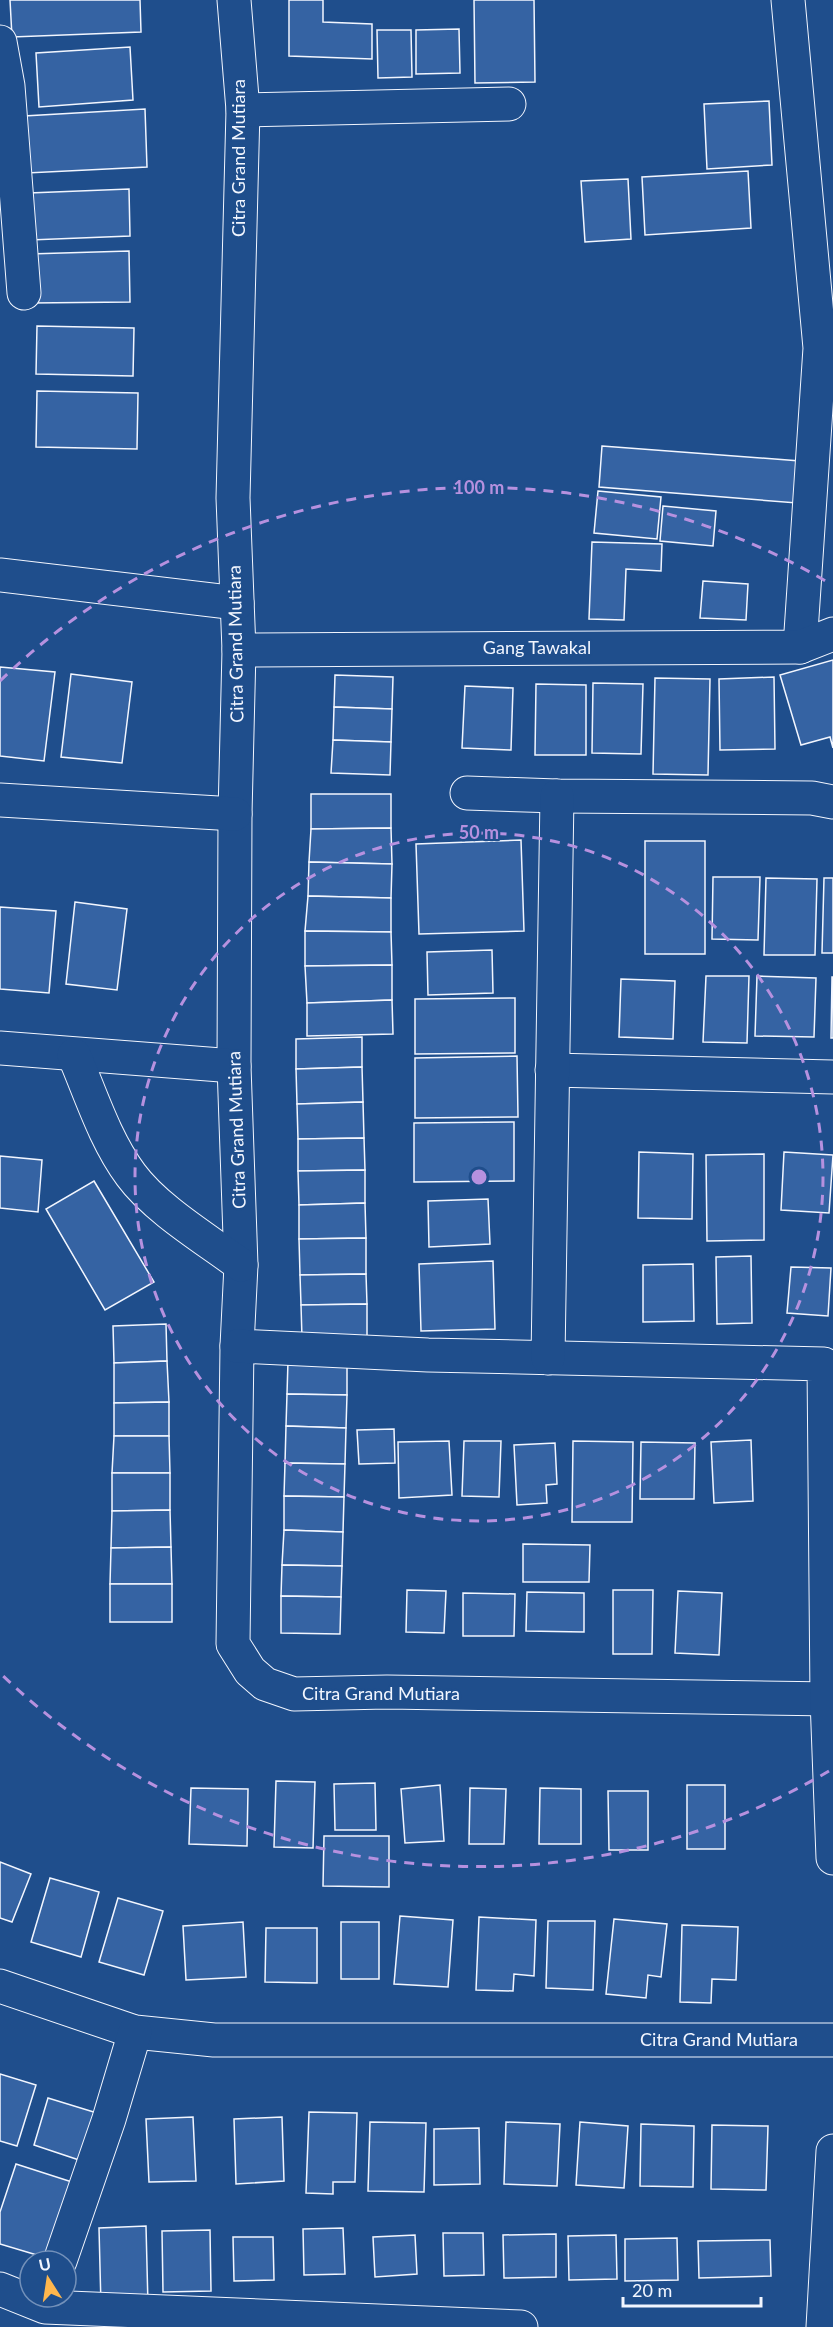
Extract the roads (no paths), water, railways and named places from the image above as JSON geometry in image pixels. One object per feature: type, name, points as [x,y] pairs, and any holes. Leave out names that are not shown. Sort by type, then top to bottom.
[{"type":"street","name":"Citra Grand Mutiara","points":[[234,0],[243,110],[233,498],[239,650],[234,1066],[241,1265],[237,1346],[233,1644],[250,1671],[265,1684],[294,1694],[387,1692],[830,1699]]},
{"type":"street","points":[[788,0],[820,348],[800,647]]},
{"type":"street","points":[[0,42],[8,86],[24,293]]},
{"type":"street","points":[[243,110],[509,104]]},
{"type":"street","points":[[0,575],[237,603]]},
{"type":"street","name":"Gang Tawakal","points":[[239,650],[800,647],[833,634]]},
{"type":"street","points":[[467,793],[557,796],[826,796]]},
{"type":"street","points":[[548,1358],[557,796]]},
{"type":"street","points":[[0,800],[236,814]]},
{"type":"street","points":[[0,1048],[234,1066]]},
{"type":"street","points":[[74,1054],[112,1145],[131,1176],[153,1200],[241,1265]]},
{"type":"street","points":[[552,1070],[833,1077]]},
{"type":"street","points":[[237,1346],[428,1355],[828,1364],[833,1858]]},
{"type":"street","name":"Citra Grand Mutiara","points":[[0,1986],[135,2032],[214,2040],[833,2040]]},
{"type":"street","points":[[64,2249],[109,2119],[135,2032]]},
{"type":"street","points":[[823,2327],[833,2151]]},
{"type":"street","points":[[0,2289],[18,2294]]},
{"type":"street","points":[[78,2304],[521,2327]]}]
